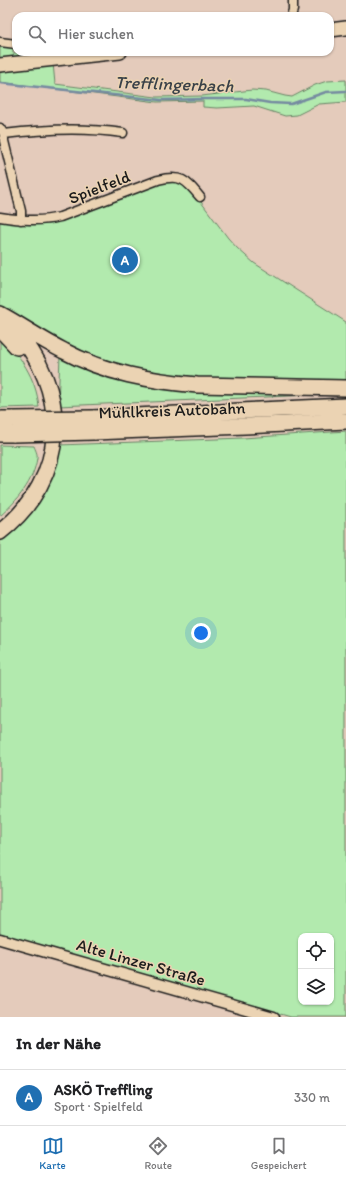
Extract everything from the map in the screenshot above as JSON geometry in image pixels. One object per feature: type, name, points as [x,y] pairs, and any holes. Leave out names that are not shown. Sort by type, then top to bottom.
[{"type":"highway","points":[[0,314],[63,351],[93,364],[134,376],[182,384],[346,388]]},
{"type":"highway","points":[[0,314],[24,339],[39,362],[45,375],[52,398],[55,424],[51,457],[41,485],[25,509],[14,521],[0,532]]},
{"type":"highway","points":[[0,329],[19,349],[32,370],[40,393],[45,422],[41,454],[31,483],[13,508],[0,520]]},
{"type":"highway","name":"Mühlkreis Autobahn","points":[[93,425],[258,411],[346,406]]},
{"type":"highway","name":"Mühlkreis Autobahn","points":[[7,427],[93,425],[245,426],[346,421]]},
{"type":"main road","points":[[334,30],[346,28]]},
{"type":"main road","points":[[0,65],[83,56]]},
{"type":"street","points":[[292,12],[293,0]]},
{"type":"street","points":[[0,42],[12,44]]},
{"type":"street","points":[[20,220],[21,211],[2,131],[63,129],[96,130],[123,134]]},
{"type":"street","name":"Spielfeld","points":[[0,217],[20,220],[46,220],[60,217],[72,214],[158,180],[177,177],[184,180],[200,197]]},
{"type":"street","name":"Alte Linzer Straße","points":[[0,939],[274,1017]]},
{"type":"green space","points":[[0,47],[12,48],[12,56],[46,56],[0,61]]},
{"type":"green space","points":[[53,63],[55,84],[156,97],[202,96],[252,90],[266,91],[292,97],[315,85],[327,81],[346,80],[346,102],[319,104],[297,115],[285,116],[254,106],[217,108],[203,107],[203,101],[157,102],[0,82],[0,69]]},
{"type":"green space","points":[[165,181],[178,181],[195,194],[228,238],[254,263],[346,322],[346,383],[197,381],[102,363],[16,318],[0,306],[0,220],[34,224],[62,220]]},
{"type":"green space","points":[[0,334],[14,350],[31,377],[39,407],[0,408]]},
{"type":"green space","points":[[60,356],[158,385],[313,395],[58,406]]},
{"type":"green space","points":[[346,431],[346,1017],[291,1017],[0,935],[0,538],[35,506],[51,477],[59,445],[243,438]]},
{"type":"green space","points":[[0,445],[34,446],[37,456],[32,475],[24,490],[13,504],[0,516]]},
{"type":"waterway","name":"Trefflingerbach","points":[[0,83],[161,100],[246,99],[270,103],[291,104],[326,92],[346,91]]},
{"type":"place","name":"ASKÖ Treffling","points":[[125,260]]}]
